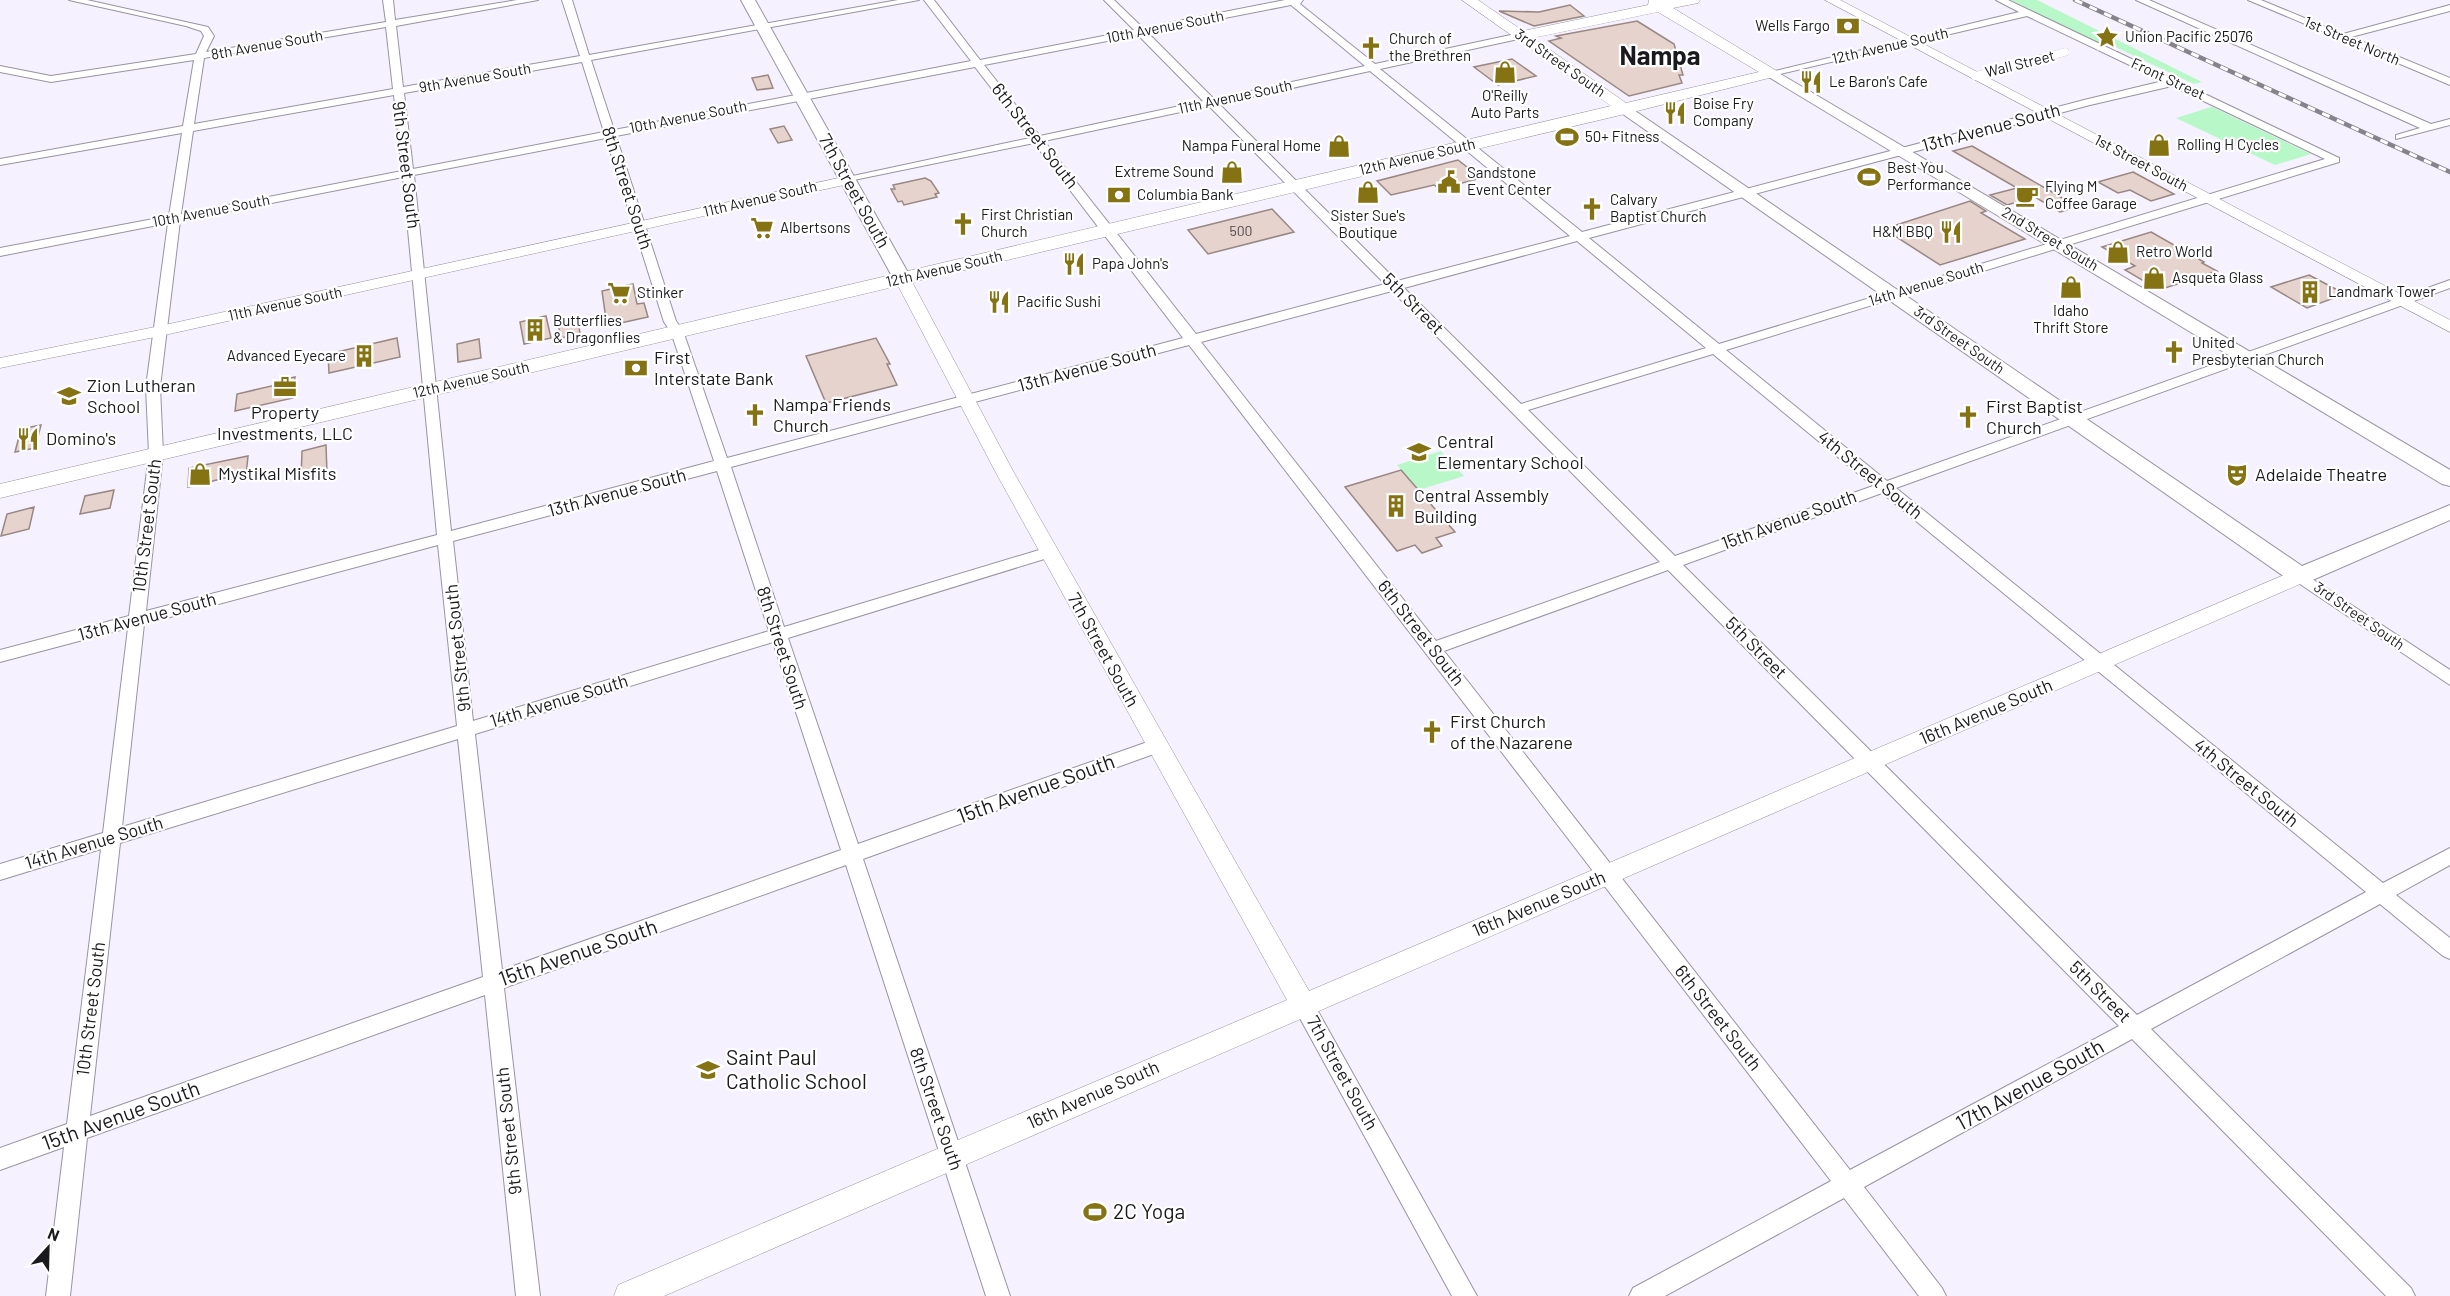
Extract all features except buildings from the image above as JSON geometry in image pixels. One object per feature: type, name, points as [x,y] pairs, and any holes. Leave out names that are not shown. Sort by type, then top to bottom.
[{"type":"main road","name":"7th Street South","points":[[748,0],[902,279]]},
{"type":"main road","name":"3rd Street South","points":[[1469,0],[2300,576]]},
{"type":"main road","points":[[1520,36],[1655,3],[1693,0]]},
{"type":"main road","name":"2nd Street South","points":[[1655,3],[2450,478]]},
{"type":"main road","name":"12th Avenue South","points":[[0,491],[1772,73]]},
{"type":"main road","name":"16th Avenue South","points":[[2300,576],[2450,512]]},
{"type":"street","name":"10th Street South","points":[[58,1296],[156,454],[153,387],[174,219],[200,57],[209,36],[206,29],[74,0]]},
{"type":"street","name":"9th Street South","points":[[388,0],[420,274],[429,389],[528,1296]]},
{"type":"street","name":"8th Avenue South","points":[[0,69],[51,79],[200,57],[533,0]]},
{"type":"street","name":"8th Street South","points":[[567,0],[670,322],[677,331],[998,1296]]},
{"type":"street","name":"9th Avenue South","points":[[0,162],[914,0]]},
{"type":"street","name":"6th Street South","points":[[929,0],[1934,1296]]},
{"type":"street","name":"5th Street","points":[[1109,0],[2403,1296]]},
{"type":"street","name":"10th Avenue South","points":[[0,252],[609,132],[1291,1],[1306,0]]},
{"type":"street","name":"1st Street South","points":[[1831,0],[2450,327]]},
{"type":"street","name":"Front Street","points":[[2001,0],[2335,160]]},
{"type":"street","points":[[2141,0],[2430,128]]},
{"type":"street","name":"1st Street North","points":[[2253,0],[2450,82]]},
{"type":"street","name":"4th Street South","points":[[1291,1],[2450,950]]},
{"type":"street","points":[[2342,37],[2450,8]]},
{"type":"street","name":"12th Avenue South","points":[[1772,73],[2027,13]]},
{"type":"street","name":"11th Avenue South","points":[[0,363],[160,331],[1520,36]]},
{"type":"street","name":"Wall Street","points":[[1975,76],[2064,52]]},
{"type":"street","name":"13th Avenue South","points":[[0,656],[1746,192],[2046,113],[2174,82]]},
{"type":"street","points":[[2400,137],[2450,122]]},
{"type":"street","name":"14th Avenue South","points":[[1518,409],[2335,160]]},
{"type":"street","name":"7th Street South","points":[[902,279],[966,401],[1156,746],[1465,1296]]},
{"type":"street","name":"15th Avenue South","points":[[1433,649],[2450,284]]},
{"type":"street","name":"14th Avenue South","points":[[0,872],[1049,552]]},
{"type":"street","name":"16th Avenue South","points":[[629,1296],[2300,576]]},
{"type":"street","name":"3rd Street South","points":[[2300,576],[2450,679]]},
{"type":"street","name":"15th Avenue South","points":[[0,1159],[1156,746]]},
{"type":"street","name":"17th Avenue South","points":[[1641,1296],[2450,856]]},
{"type":"green space","points":[[2011,0],[2037,0],[2202,82],[2194,84],[2109,44],[2102,45]]},
{"type":"green space","points":[[2211,107],[2311,154],[2275,165],[2176,118]]},
{"type":"green space","points":[[1441,451],[1464,476],[1419,490],[1397,465]]},
{"type":"railway","points":[[2075,0],[2450,172]]},
{"type":"place","name":"Wells Fargo","points":[[1848,26]]},
{"type":"place","name":"Union Pacific 25076","points":[[2107,37]]},
{"type":"place","name":"Church of the Brethren","points":[[1371,48]]},
{"type":"place","name":"O'Reilly Auto Parts","points":[[1505,72]]},
{"type":"place","name":"Le Baron's Cafe","points":[[1811,82]]},
{"type":"place","name":"Boise Fry Company","points":[[1675,113]]},
{"type":"place","name":"50+ Fitness","points":[[1567,137]]},
{"type":"place","name":"Rolling H Cycles","points":[[2159,145]]},
{"type":"place","name":"Nampa Funeral Home","points":[[1339,146]]},
{"type":"place","name":"Extreme Sound","points":[[1232,172]]},
{"type":"place","name":"Best You Performance","points":[[1869,177]]},
{"type":"place","name":"Sandstone Event Center","points":[[1449,182]]},
{"type":"place","name":"Sister Sue's Boutique","points":[[1368,192]]},
{"type":"place","name":"Columbia Bank","points":[[1119,195]]},
{"type":"place","name":"Flying M Coffee Garage","points":[[2027,196]]},
{"type":"place","name":"Calvary Baptist Church","points":[[1592,209]]},
{"type":"place","name":"First Christian Church","points":[[963,224]]},
{"type":"place","name":"Albertsons","points":[[762,228]]},
{"type":"place","name":"H&M BBQ","points":[[1951,232]]},
{"type":"place","name":"Retro World","points":[[2118,252]]},
{"type":"place","name":"Papa John's","points":[[1074,264]]},
{"type":"place","name":"Asqueta Glass","points":[[2154,278]]},
{"type":"place","name":"Idaho Thrift Store","points":[[2071,287]]},
{"type":"place","name":"Landmark Tower","points":[[2310,292]]},
{"type":"place","name":"Stinker","points":[[619,293]]},
{"type":"place","name":"Pacific Sushi","points":[[999,302]]},
{"type":"place","name":"Butterflies & Dragonflies","points":[[535,330]]},
{"type":"place","name":"United Presbyterian Church","points":[[2174,352]]},
{"type":"place","name":"Advanced Eyecare","points":[[364,356]]},
{"type":"place","name":"First Interstate Bank","points":[[636,368]]},
{"type":"place","name":"Property Investments, LLC","points":[[285,387]]},
{"type":"place","name":"Zion Lutheran School","points":[[69,396]]},
{"type":"place","name":"Nampa Friends Church","points":[[755,415]]},
{"type":"place","name":"First Baptist Church","points":[[1968,417]]},
{"type":"place","name":"Domino's","points":[[28,439]]},
{"type":"place","name":"Central Elementary School","points":[[1419,452]]},
{"type":"place","name":"Mystikal Misfits","points":[[200,474]]},
{"type":"place","name":"Adelaide Theatre","points":[[2237,475]]},
{"type":"place","name":"Central Assembly Building","points":[[1396,506]]},
{"type":"place","name":"First Church of the Nazarene","points":[[1432,732]]},
{"type":"place","name":"Saint Paul Catholic School","points":[[708,1070]]},
{"type":"place","name":"2C Yoga","points":[[1095,1212]]},
{"type":"district","name":"Nampa","points":[[1660,56]]}]
